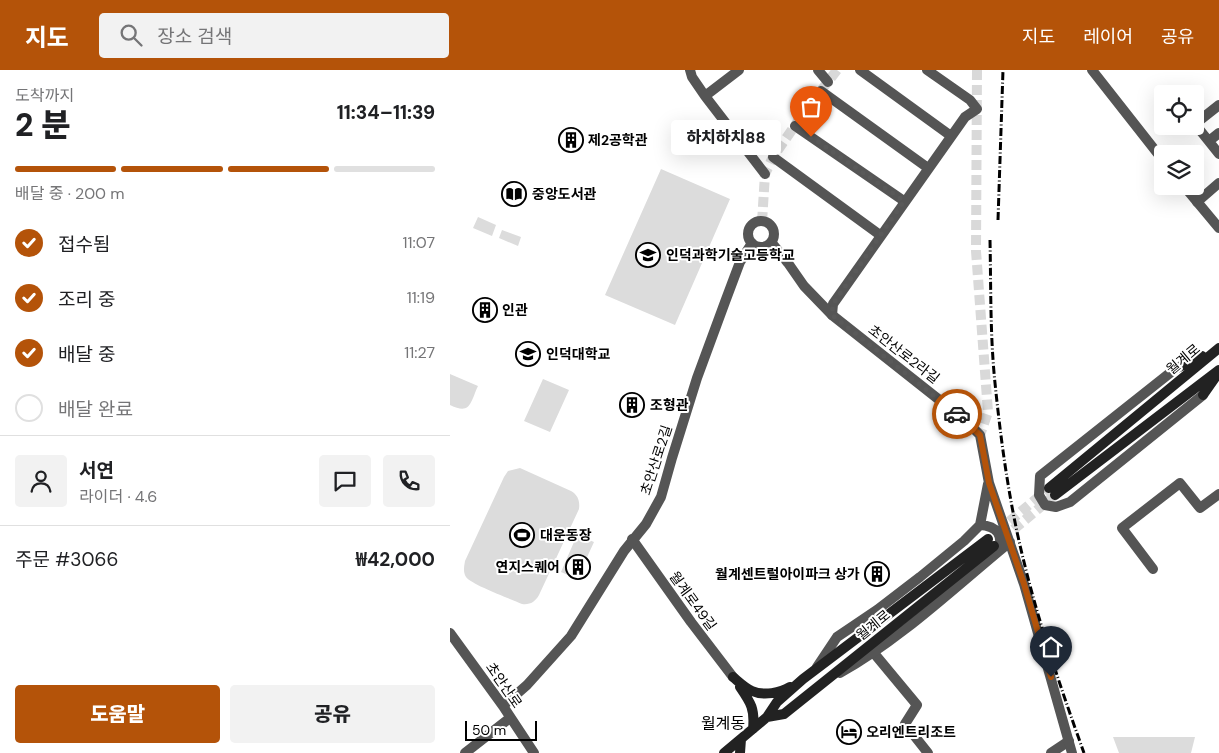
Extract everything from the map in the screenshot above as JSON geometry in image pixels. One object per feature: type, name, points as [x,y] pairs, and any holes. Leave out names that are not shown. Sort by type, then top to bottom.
[{"type":"main road","points":[[1175,369],[1217,350]]},
{"type":"main road","name":"월계로","points":[[1217,350],[1052,492],[1219,371]]},
{"type":"main road","points":[[1203,394],[1219,371]]},
{"type":"main road","name":"월계로","points":[[724,753],[767,717],[777,702],[803,679],[993,546]]},
{"type":"main road","name":"월계로","points":[[767,717],[784,714],[993,546]]},
{"type":"main road","points":[[733,677],[751,691],[760,694],[785,690],[803,679]]},
{"type":"main road","points":[[733,677],[752,705],[754,714],[753,729]]},
{"type":"main road","points":[[740,753],[741,739]]},
{"type":"street","points":[[690,70],[692,77],[705,96],[766,174]]},
{"type":"street","points":[[705,96],[739,70]]},
{"type":"street","points":[[818,70],[828,82]]},
{"type":"street","points":[[860,70],[951,136]]},
{"type":"street","points":[[832,315],[833,304],[880,235],[965,117],[976,109],[970,100],[927,70]]},
{"type":"street","points":[[1092,70],[1154,149]]},
{"type":"street","points":[[821,91],[928,168]]},
{"type":"street","points":[[1204,116],[1219,104]]},
{"type":"street","points":[[795,126],[904,201]]},
{"type":"street","points":[[1208,141],[1219,133]]},
{"type":"street","points":[[1203,135],[1219,154]]},
{"type":"street","points":[[773,157],[880,235]]},
{"type":"street","points":[[1197,202],[1219,183]]},
{"type":"street","points":[[1191,195],[1219,228]]},
{"type":"street","points":[[760,222],[772,227],[774,236],[771,242],[762,247],[752,243],[749,238],[749,229],[752,225],[760,222]]},
{"type":"street","name":"초안산로2라길","points":[[771,242],[804,286],[832,315],[966,421],[980,435],[989,483]]},
{"type":"street","name":"초안산로2길","points":[[503,706],[527,685],[571,636],[632,539],[646,524],[661,497],[697,378],[724,302],[740,262],[752,243]]},
{"type":"street","points":[[1175,369],[1040,476],[1039,495],[1045,505],[1056,507],[1070,502],[1203,394]]},
{"type":"street","points":[[812,673],[837,637],[907,587],[964,541],[980,525],[989,483]]},
{"type":"street","points":[[989,483],[1024,584],[1072,753]]},
{"type":"street","points":[[1152,569],[1122,528],[1180,483],[1200,508],[1219,494]]},
{"type":"street","points":[[822,683],[859,662],[917,619],[993,546],[1001,543],[1001,538],[996,530],[990,526],[980,525]]},
{"type":"street","name":"월계로49길","points":[[632,539],[733,677]]},
{"type":"street","points":[[993,546],[1010,542]]},
{"type":"street","name":"초안산로","points":[[450,633],[503,706],[534,753]]},
{"type":"street","name":"월계로","points":[[873,652],[917,704],[906,724],[928,753]]},
{"type":"street","points":[[466,753],[510,718]]},
{"type":"street","points":[[1051,753],[1069,740]]},
{"type":"shaded area","points":[[661,169],[730,199],[675,325],[605,295]]},
{"type":"shaded area","points":[[478,217],[496,225],[492,236],[473,228]]},
{"type":"shaded area","points":[[502,230],[521,237],[518,246],[499,238]]},
{"type":"shaded area","points":[[450,374],[478,386],[469,406],[466,408],[462,409],[450,405]]},
{"type":"shaded area","points":[[543,379],[569,390],[550,432],[524,421]]},
{"type":"shaded area","name":"대운동장","points":[[520,468],[571,491],[577,496],[579,503],[579,509],[539,595],[536,600],[527,604],[522,604],[476,584],[466,577],[464,573],[465,561],[504,477],[508,471]]},
{"type":"shaded area","points":[[577,535],[594,542],[577,579],[561,572]]},
{"type":"shaded area","points":[[1113,737],[1195,737],[1191,753],[1119,753]]},
{"type":"tunnel","points":[[762,222],[765,174],[773,157],[837,70]]},
{"type":"tunnel","points":[[977,70],[976,251],[988,412],[980,435]]},
{"type":"tunnel","points":[[998,531],[1049,488]]},
{"type":"tunnel","points":[[1002,539],[1055,495]]},
{"type":"railway","points":[[998,220],[1003,70]]},
{"type":"railway","points":[[990,240],[993,365],[1000,427],[1018,537],[1043,632],[1084,753]]},
{"type":"way so far","points":[[811,137],[904,201],[833,304],[832,315],[957,414]]},
{"type":"place","name":"하치하치88","points":[[811,137]]},
{"type":"place","name":"제2공학관","points":[[571,140]]},
{"type":"place","name":"중앙도서관","points":[[514,194]]},
{"type":"place","name":"인덕과학기술고등학교","points":[[648,255]]},
{"type":"place","name":"인관","points":[[485,310]]},
{"type":"place","name":"인덕대학교","points":[[528,354]]},
{"type":"place","name":"조형관","points":[[632,405]]},
{"type":"place","name":"대운동장","points":[[522,535]]},
{"type":"place","name":"연지스퀘어","points":[[578,567]]},
{"type":"place","name":"월계센트럴아이파크 상가","points":[[877,574]]},
{"type":"place","name":"오리엔트리조트","points":[[849,732]]},
{"type":"district","name":"월계동","points":[[723,723]]},
{"type":"route","points":[[957,414],[980,435],[989,483],[1024,584],[1051,677]]}]
